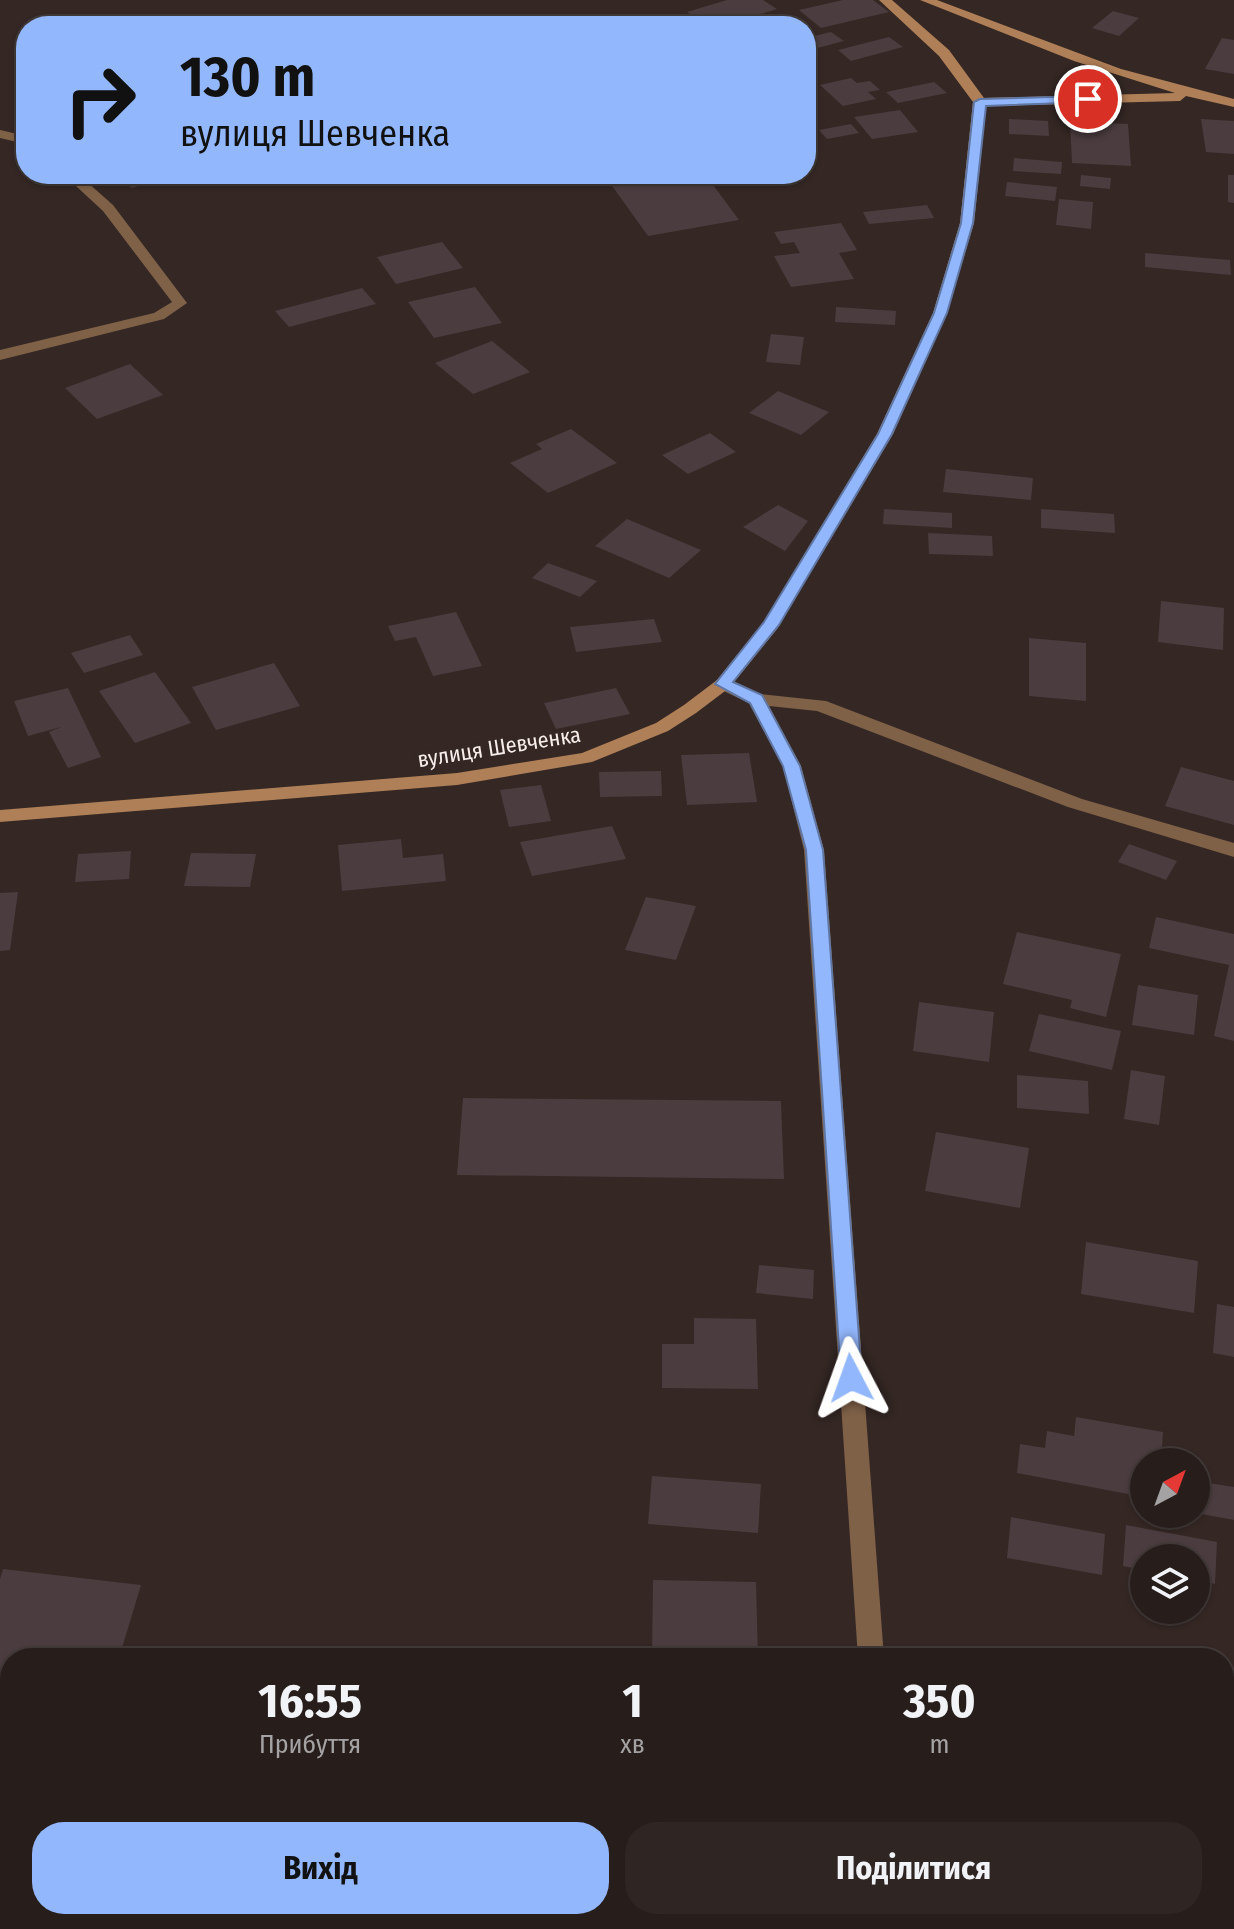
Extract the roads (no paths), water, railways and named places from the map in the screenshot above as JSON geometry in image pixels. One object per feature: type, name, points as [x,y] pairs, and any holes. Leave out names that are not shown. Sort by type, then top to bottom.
[{"type":"street","points":[[885,0],[944,53],[980,102],[1198,96]]},
{"type":"street","points":[[926,0],[1109,69],[1198,96],[1234,103]]},
{"type":"street","name":"вулиця Шевченка","points":[[0,816],[457,779],[586,758],[662,727],[723,684],[771,625],[885,434],[940,313],[967,223],[980,102]]},
{"type":"street","points":[[0,355],[159,316],[180,303],[108,208],[81,184]]},
{"type":"street","points":[[723,684],[756,699],[820,705],[1075,803],[1234,850]]},
{"type":"street","points":[[756,699],[792,766],[814,850],[870,1648]]}]
